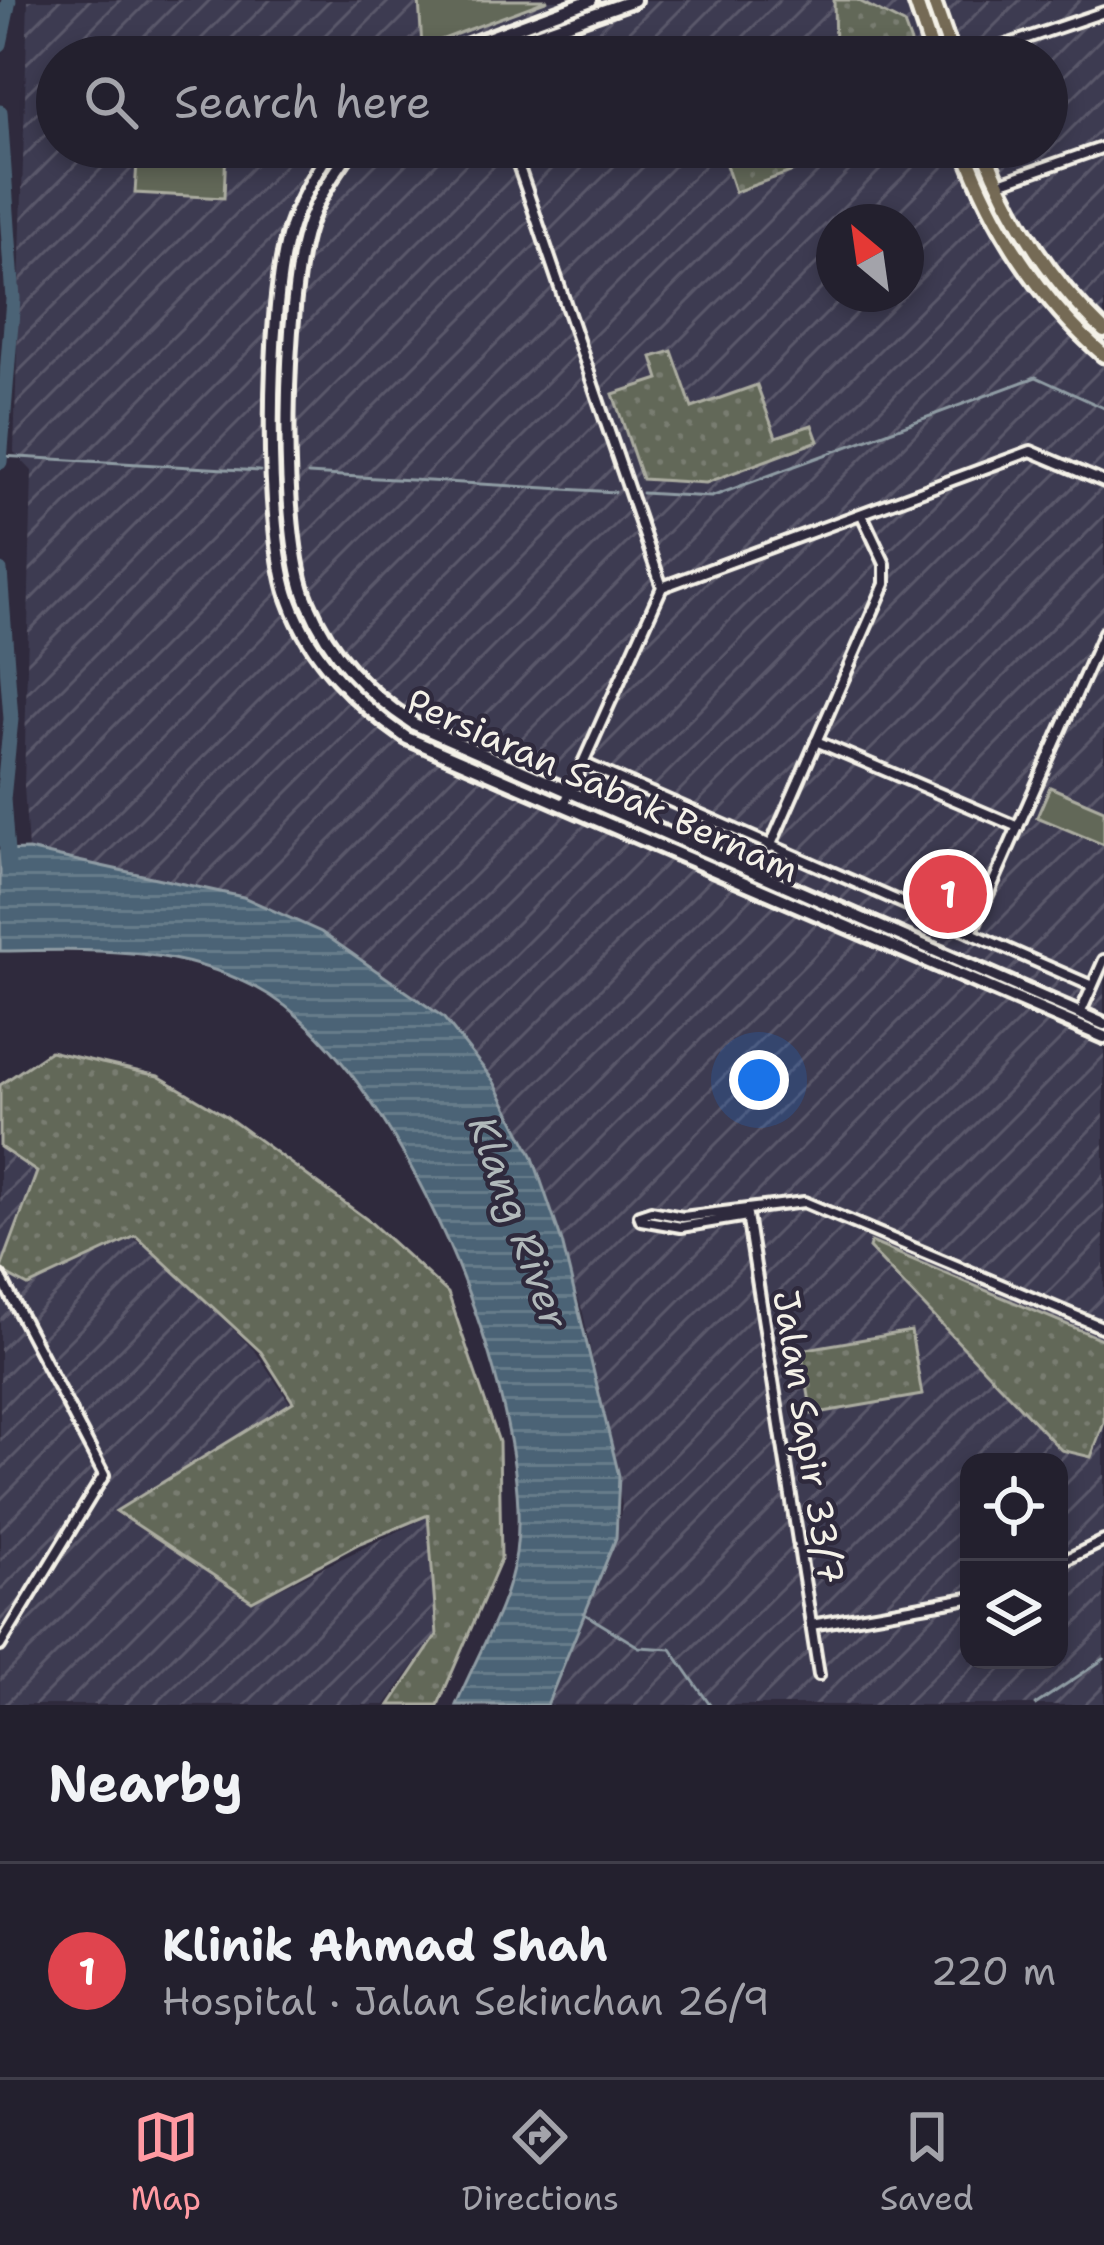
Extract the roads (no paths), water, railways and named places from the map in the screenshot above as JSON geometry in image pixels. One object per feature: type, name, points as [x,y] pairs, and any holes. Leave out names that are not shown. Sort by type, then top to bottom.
[{"type":"main road","points":[[915,0],[927,36]]},
{"type":"main road","points":[[933,0],[946,36]]},
{"type":"main road","points":[[975,168],[1024,262],[1064,316],[1104,355]]},
{"type":"main road","points":[[992,168],[1048,269],[1104,331]]},
{"type":"street","points":[[488,36],[591,0]]},
{"type":"street","points":[[534,36],[634,0]]},
{"type":"street","points":[[1033,36],[1104,12]]},
{"type":"street","points":[[1068,160],[1104,147]]},
{"type":"street","name":"Persiaran Sabak Bernam","points":[[321,168],[288,237],[278,290],[273,523],[290,602],[333,674],[371,712],[407,738],[1104,1037]]},
{"type":"street","name":"Persiaran Sabak Bernam","points":[[339,168],[307,225],[294,278],[289,511],[304,596],[343,666],[380,702],[414,724],[1104,1024]]},
{"type":"street","points":[[519,168],[662,587],[565,803]]},
{"type":"street","points":[[998,184],[1044,168]]},
{"type":"street","points":[[662,587],[1031,451],[1104,482]]},
{"type":"street","points":[[770,847],[885,584],[885,564],[863,516]]},
{"type":"street","points":[[971,933],[1104,632]]},
{"type":"street","points":[[816,740],[1018,827]]},
{"type":"street","points":[[583,763],[1092,986]]},
{"type":"street","points":[[1080,1014],[1104,960]]},
{"type":"street","points":[[746,1212],[683,1217],[651,1211],[639,1215],[641,1220],[681,1227],[804,1202],[1104,1328]]},
{"type":"street","name":"Jalan Sapir 33/7","points":[[746,1212],[819,1676]]},
{"type":"street","points":[[0,1276],[104,1475],[0,1646]]},
{"type":"street","points":[[1063,1561],[1104,1541]]},
{"type":"street","points":[[811,1625],[960,1600]]},
{"type":"water","name":"Klang River","points":[[28,850],[243,897],[321,932],[443,1017],[493,1080],[532,1155],[562,1242],[619,1476],[616,1538],[547,1705],[456,1705],[512,1573],[517,1488],[504,1411],[480,1326],[447,1240],[406,1158],[359,1085],[309,1027],[257,988],[163,957],[100,951],[0,951],[0,851]]},
{"type":"waterway","points":[[0,44],[9,0]]},
{"type":"waterway","points":[[0,112],[13,299],[0,462]]},
{"type":"waterway","points":[[642,493],[711,497],[1036,377],[1104,408]]},
{"type":"waterway","points":[[1,456],[260,471]]},
{"type":"waterway","points":[[308,474],[615,492]]},
{"type":"waterway","points":[[0,571],[11,719],[3,799],[8,866]]},
{"type":"waterway","points":[[583,1613],[639,1647],[671,1649],[710,1705]]},
{"type":"waterway","points":[[1035,1705],[1104,1659]]},
{"type":"place","name":"Klinik Ahmad Shah","points":[[948,894]]}]
